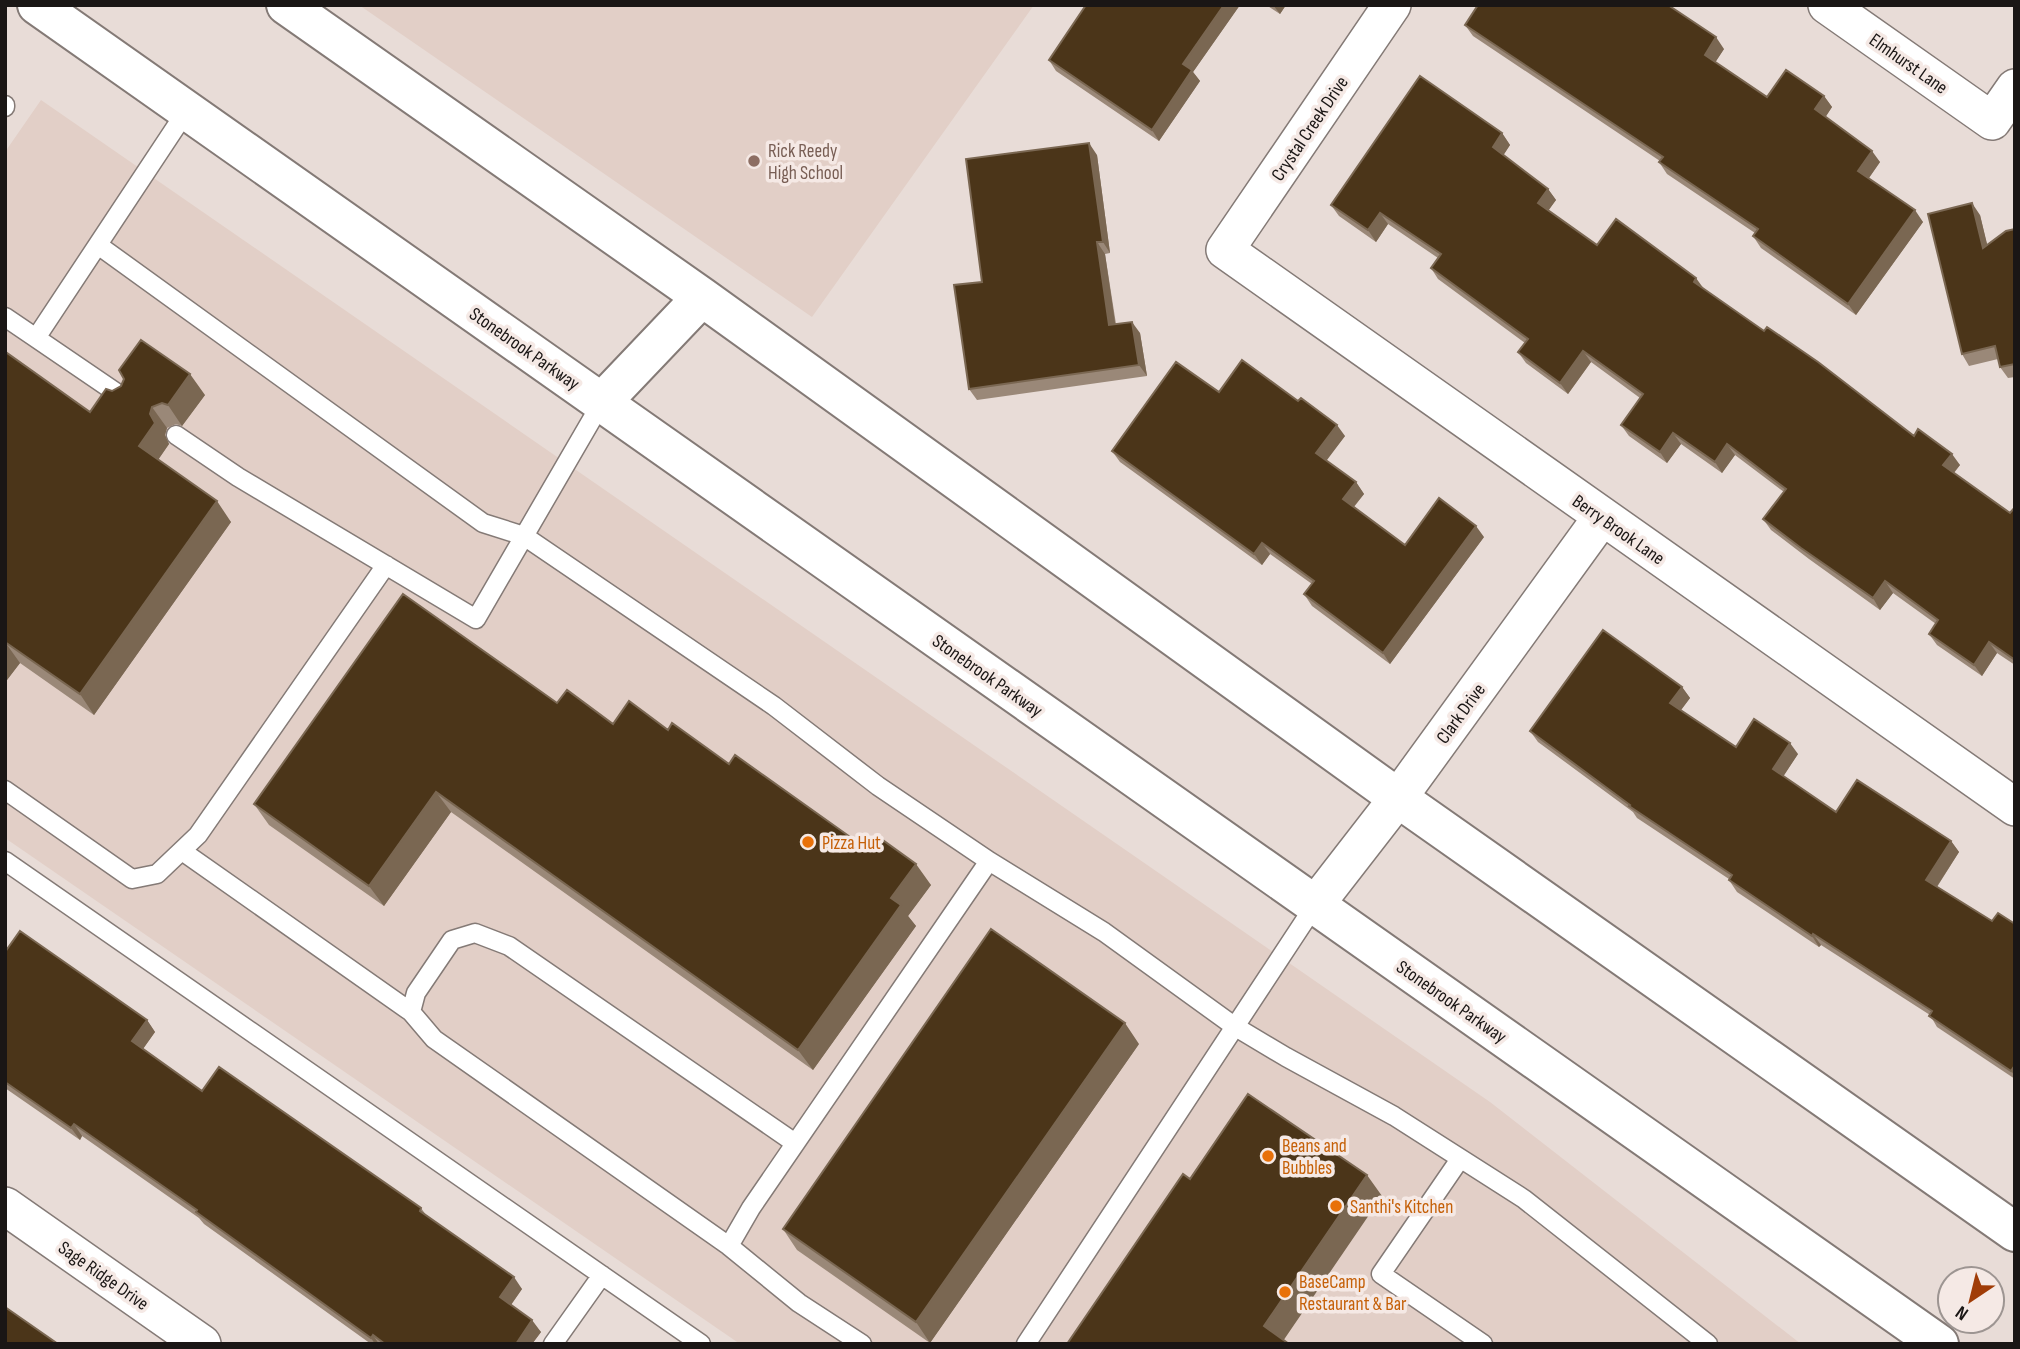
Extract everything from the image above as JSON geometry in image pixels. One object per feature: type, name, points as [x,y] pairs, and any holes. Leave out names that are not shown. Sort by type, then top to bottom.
[{"type":"main road","name":"Stonebrook Parkway","points":[[37,5],[1939,1344]]},
{"type":"main road","points":[[286,5],[702,297],[1398,798],[2015,1232]]},
{"type":"main road","points":[[602,402],[702,297]]},
{"type":"street","name":"Crystal Creek Drive","points":[[1225,250],[1392,5]]},
{"type":"street","name":"Elmhurst Lane","points":[[1827,5],[1992,121],[2015,88]]},
{"type":"street","name":"Berry Brook Lane","points":[[1225,250],[2015,807]]},
{"type":"street","name":"Clark Drive","points":[[1315,905],[1398,798],[1602,517]]},
{"type":"street","name":"Sage Ridge Drive","points":[[5,1206],[202,1344]]},
{"type":"lane","points":[[36,338],[187,110]]},
{"type":"lane","points":[[98,245],[483,523],[524,536],[774,706],[878,786],[989,861],[1104,932],[1234,1026],[1395,1116],[1524,1199],[1708,1344]]},
{"type":"lane","points":[[5,317],[127,400]]},
{"type":"lane","points":[[176,435],[238,477],[476,619],[602,402]]},
{"type":"lane","points":[[5,790],[132,879],[157,874],[198,835],[386,565]]},
{"type":"lane","points":[[182,850],[411,1012],[434,1038],[729,1246],[799,1303],[862,1344]]},
{"type":"lane","points":[[5,861],[701,1344]]},
{"type":"lane","points":[[729,1246],[751,1208],[989,861]]},
{"type":"lane","points":[[1026,1344],[1315,905]]},
{"type":"lane","points":[[411,1012],[416,993],[452,940],[475,933],[509,946],[795,1143]]},
{"type":"lane","points":[[1460,1159],[1381,1274],[1483,1344]]},
{"type":"lane","points":[[553,1344],[602,1275]]},
{"type":"shaded area","name":"Rick Reedy High School","points":[[359,5],[1034,5],[812,317]]},
{"type":"shaded area","points":[[41,100],[1490,1102],[1801,1344],[740,1344],[5,838],[5,152]]},
{"type":"building","points":[[1086,5],[1224,5],[1183,64],[1192,70],[1152,130],[1049,60]]},
{"type":"building","points":[[1478,5],[1668,5],[1716,37],[1705,55],[1767,97],[1786,70],[1824,96],[1815,109],[1872,151],[1858,171],[1915,210],[1848,304],[1753,236],[1758,229],[1659,162],[1663,157],[1465,25]]},
{"type":"building","points":[[1420,76],[1502,133],[1493,147],[1548,189],[1538,203],[1597,245],[1616,219],[1696,278],[1694,282],[1764,331],[1767,327],[1818,362],[1914,436],[1918,429],[1952,454],[1943,465],[2010,513],[2015,507],[2015,660],[1989,642],[1974,665],[1929,634],[1938,620],[1885,581],[1873,598],[1763,519],[1786,489],[1727,444],[1715,462],[1673,433],[1660,452],[1621,425],[1643,394],[1583,351],[1560,383],[1518,352],[1528,339],[1431,268],[1441,254],[1380,213],[1368,230],[1331,205]]},
{"type":"building","points":[[1089,143],[1103,242],[1097,242],[1109,325],[1132,322],[1139,365],[969,389],[954,285],[982,282],[966,159]]},
{"type":"building","points":[[1972,203],[1983,248],[2006,231],[2015,229],[2015,364],[2000,367],[1995,346],[1962,354],[1928,214]]},
{"type":"building","points":[[141,340],[190,374],[168,405],[162,403],[152,407],[150,414],[155,423],[139,446],[217,501],[80,694],[5,642],[5,354],[90,412],[106,389],[112,391],[121,386],[124,379],[119,370]]},
{"type":"building","points":[[1242,360],[1298,401],[1301,398],[1337,425],[1316,453],[1356,482],[1343,499],[1405,545],[1439,498],[1476,526],[1383,653],[1304,594],[1314,581],[1262,543],[1254,554],[1112,451],[1176,362],[1219,392]]},
{"type":"building","points":[[403,594],[557,703],[567,690],[613,724],[629,701],[668,730],[672,723],[729,764],[735,755],[867,849],[877,836],[916,864],[891,898],[901,905],[798,1050],[436,792],[369,886],[254,804]]},
{"type":"building","points":[[1603,630],[1682,687],[1670,703],[1736,747],[1754,719],[1790,743],[1773,769],[1836,812],[1857,780],[1951,841],[1926,880],[1992,921],[1998,913],[2015,924],[2015,1065],[2011,1071],[1929,1016],[1932,1011],[1729,880],[1732,875],[1629,806],[1530,731]]},
{"type":"building","points":[[991,929],[1125,1023],[916,1322],[783,1229]]},
{"type":"building","points":[[20,931],[147,1020],[132,1041],[202,1091],[219,1067],[421,1208],[420,1211],[514,1277],[500,1297],[532,1320],[516,1344],[385,1344],[373,1335],[371,1338],[196,1212],[197,1210],[74,1124],[71,1128],[5,1082],[5,952]]},
{"type":"building","points":[[1248,1094],[1367,1175],[1264,1326],[1289,1344],[1067,1344],[1183,1174],[1190,1179]]},
{"type":"building","points":[[5,1307],[58,1344],[5,1344]]},
{"type":"place","name":"Rick Reedy High School","points":[[754,161]]},
{"type":"place","name":"Pizza Hut","points":[[808,842]]},
{"type":"place","name":"Beans and Bubbles","points":[[1268,1156]]},
{"type":"place","name":"Santhi's Kitchen","points":[[1336,1206]]},
{"type":"place","name":"BaseCamp Restaurant & Bar","points":[[1285,1292]]}]
